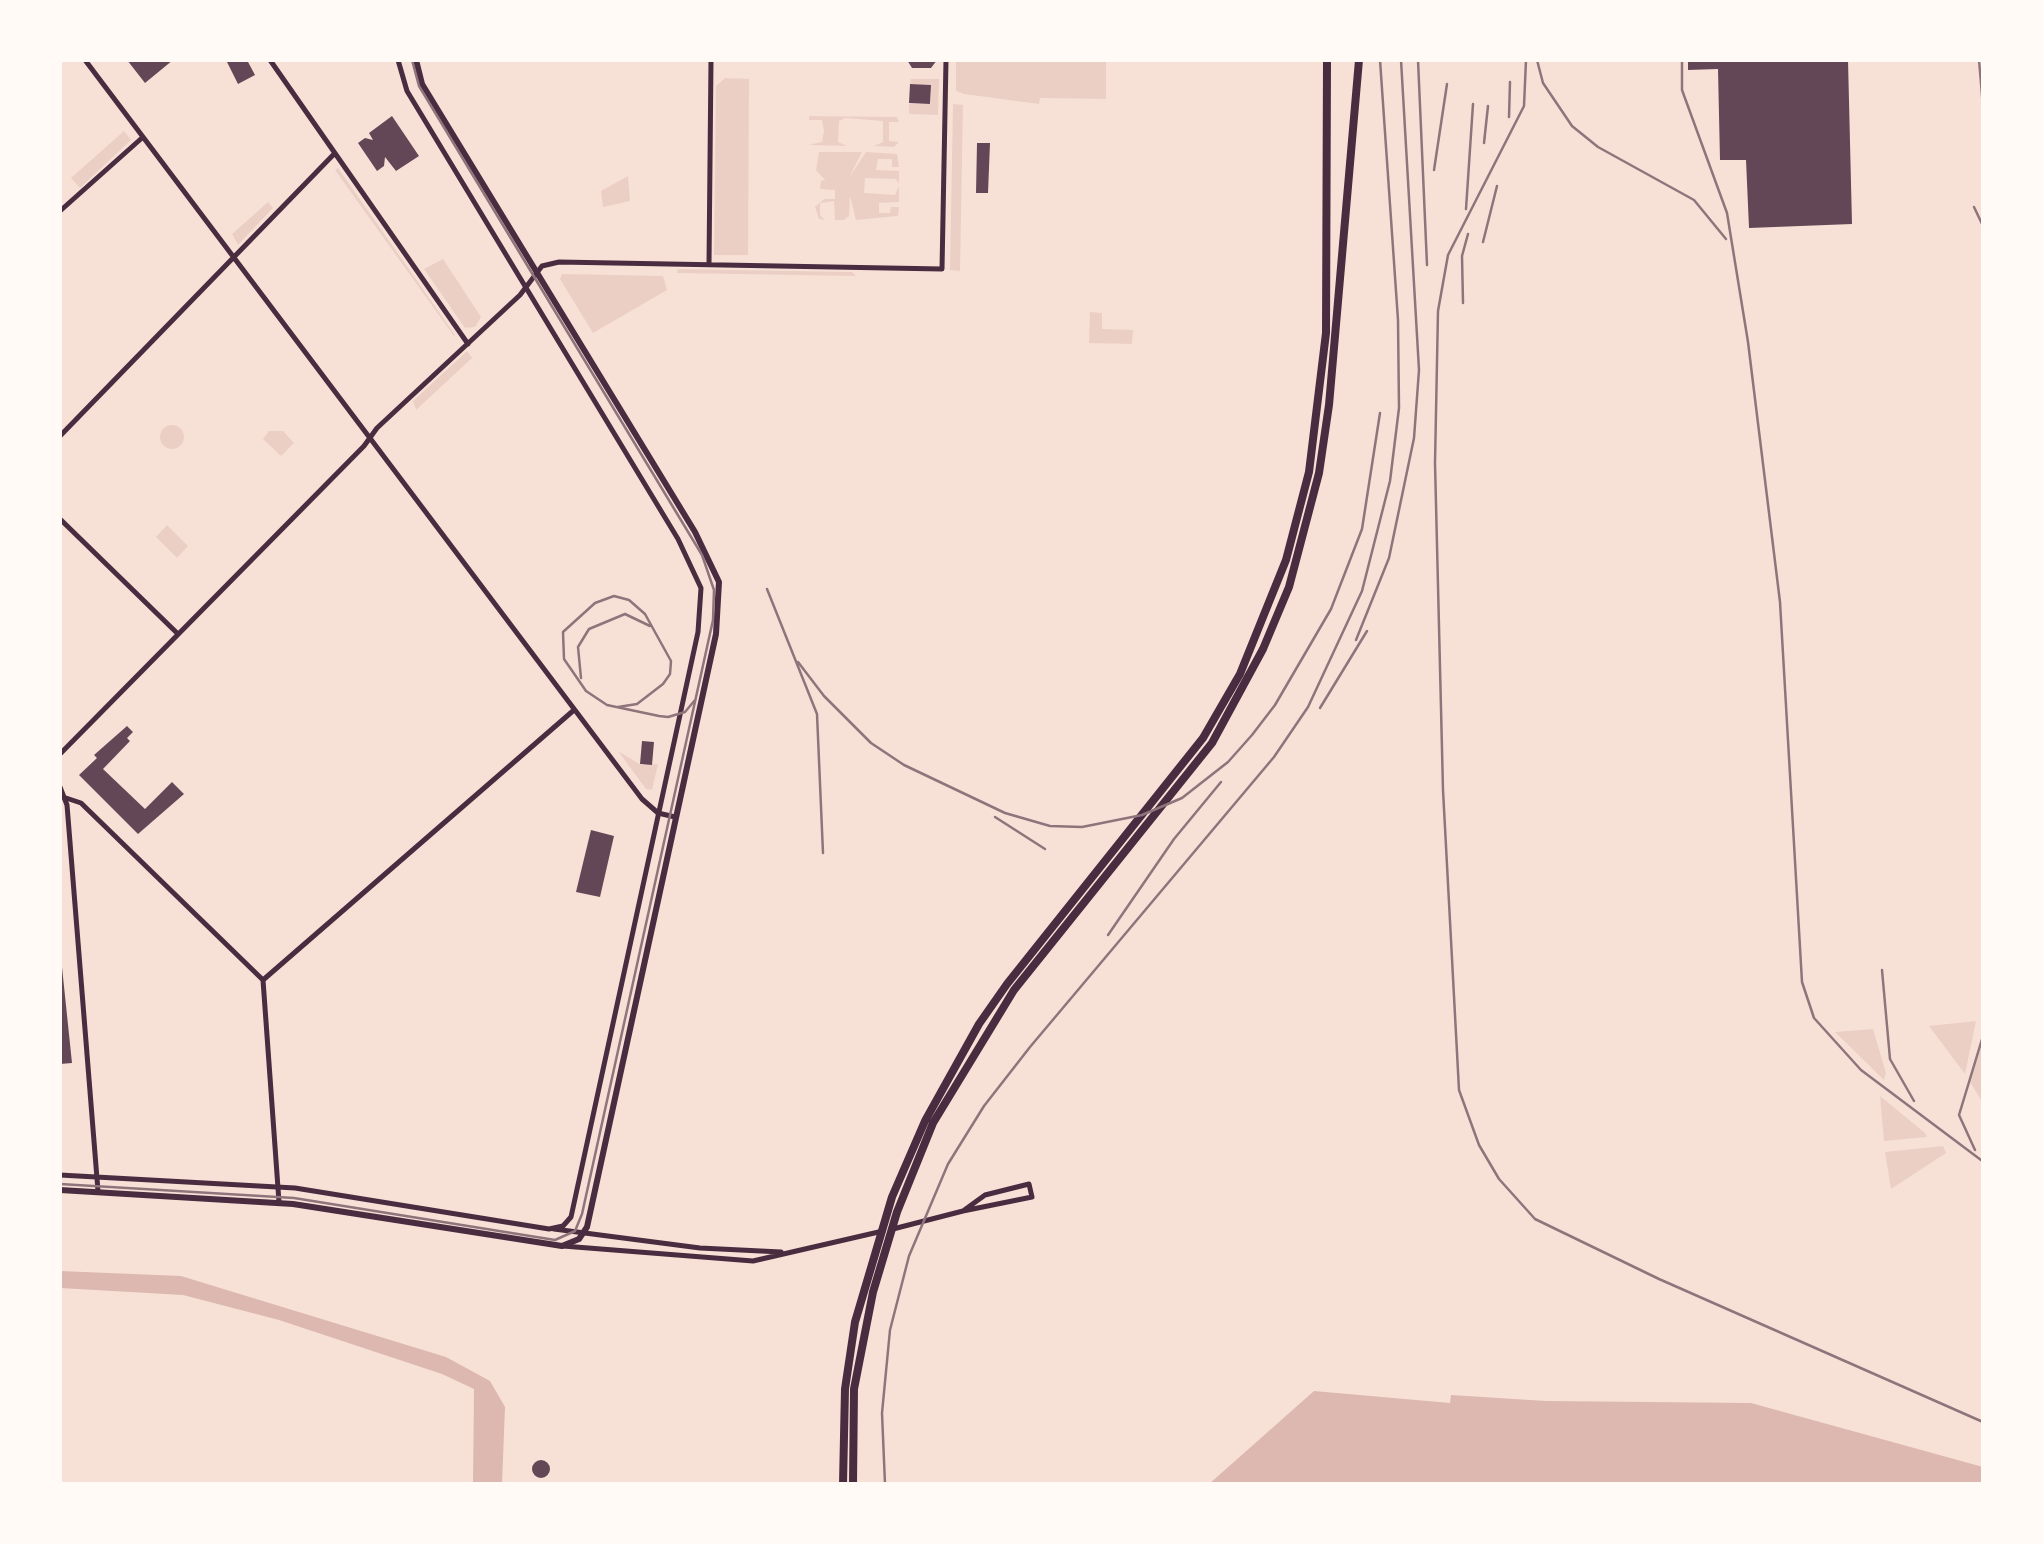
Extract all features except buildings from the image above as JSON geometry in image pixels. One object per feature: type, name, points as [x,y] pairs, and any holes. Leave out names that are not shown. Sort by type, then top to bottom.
[{"type":"highway","points":[[843,1484],[845,1390],[855,1322],[892,1198],[925,1120],[979,1024],[1007,984],[1203,738],[1246,660],[1286,560],[1309,472],[1326,334],[1327,60]]},
{"type":"highway","points":[[853,1484],[854,1389],[873,1292],[896,1212],[933,1123],[1014,990],[1212,743],[1249,678],[1289,587],[1310,511],[1329,405],[1359,60]]},
{"type":"main road","points":[[60,1190],[279,1202],[562,1246],[576,1242],[584,1234],[716,634],[719,582],[694,532],[422,84],[416,60]]},
{"type":"street","points":[[85,60],[642,800],[658,813],[676,817]]},
{"type":"street","points":[[270,60],[468,344]]},
{"type":"street","points":[[398,60],[408,91],[698,576],[701,616],[571,1216],[571,1232],[576,1242],[590,1249]]},
{"type":"street","points":[[709,264],[712,60]]},
{"type":"street","points":[[60,754],[370,439],[537,273],[554,262],[942,268],[946,60]]},
{"type":"street","points":[[60,212],[143,138]]},
{"type":"street","points":[[60,436],[335,153]]},
{"type":"street","points":[[60,519],[178,634]]},
{"type":"street","points":[[263,980],[574,710]]},
{"type":"street","points":[[60,787],[66,798],[98,1191]]},
{"type":"street","points":[[66,798],[81,802],[263,980],[279,1202]]},
{"type":"street","points":[[60,1174],[280,1186],[584,1234],[784,1253]]},
{"type":"street","points":[[562,1246],[736,1261],[1032,1197],[1028,1184],[985,1196],[963,1210]]},
{"type":"street","points":[[552,1229],[563,1226],[571,1216]]},
{"type":"shaded area","points":[[956,60],[1106,60],[1106,99],[1040,98],[1039,104],[964,94],[956,91]]},
{"type":"shaded area","points":[[725,78],[749,79],[748,255],[714,255],[716,86]]},
{"type":"shaded area","points":[[911,79],[939,79],[938,115],[909,114],[909,104],[931,104],[931,85],[910,84]]},
{"type":"shaded area","points":[[953,104],[963,105],[960,271],[950,270]]},
{"type":"shaded area","points":[[809,116],[897,117],[899,122],[889,122],[889,141],[899,142],[894,147],[874,146],[883,142],[883,121],[845,118],[839,121],[838,142],[847,146],[808,145],[822,142],[824,131],[822,120],[809,120]]},
{"type":"shaded area","points":[[124,131],[131,140],[80,188],[71,178]]},
{"type":"shaded area","points":[[819,152],[862,152],[849,178],[866,152],[897,154],[899,167],[892,167],[892,159],[878,159],[876,170],[899,171],[899,184],[896,179],[865,178],[864,193],[895,195],[899,186],[899,202],[879,203],[879,213],[890,213],[891,207],[899,207],[898,216],[856,220],[850,196],[849,216],[844,220],[835,220],[834,201],[820,203],[820,215],[825,220],[819,219],[815,207],[824,199],[835,199],[835,190],[820,189],[821,181],[825,180],[816,170]]},
{"type":"shaded area","points":[[338,168],[455,335],[454,336],[335,170]]},
{"type":"shaded area","points":[[628,176],[630,201],[603,207],[601,191]]},
{"type":"shaded area","points":[[268,202],[273,208],[238,245],[232,234]]},
{"type":"shaded area","points":[[443,259],[481,317],[475,327],[465,328],[424,269]]},
{"type":"shaded area","points":[[678,269],[852,272],[856,276],[677,273]]},
{"type":"shaded area","points":[[562,274],[663,276],[667,290],[593,333],[560,279]]},
{"type":"shaded area","points":[[1090,312],[1102,313],[1102,329],[1133,330],[1132,344],[1089,343]]},
{"type":"shaded area","points":[[467,351],[472,358],[416,410],[413,401]]},
{"type":"shaded area","points":[[172,425],[184,437],[172,449],[160,437]]},
{"type":"shaded area","points":[[269,431],[283,431],[294,443],[281,456],[263,439]]},
{"type":"shaded area","points":[[167,525],[188,546],[177,558],[156,537]]},
{"type":"shaded area","points":[[618,751],[641,765],[658,764],[652,790],[646,789]]},
{"type":"shaded area","points":[[1976,1021],[1965,1074],[1929,1026]]},
{"type":"shaded area","points":[[1873,1029],[1886,1073],[1884,1080],[1835,1032]]},
{"type":"shaded area","points":[[1983,1041],[1983,1103],[1970,1082]]},
{"type":"shaded area","points":[[1880,1096],[1925,1133],[1927,1137],[1884,1141]]},
{"type":"shaded area","points":[[1943,1146],[1946,1153],[1891,1189],[1885,1152]]},
{"type":"shaded area","points":[[60,1271],[181,1276],[446,1357],[490,1381],[505,1407],[502,1484],[473,1484],[474,1389],[442,1374],[279,1320],[183,1295],[60,1288]]},
{"type":"shaded area","points":[[1314,1391],[1450,1403],[1451,1395],[1546,1401],[1751,1403],[1983,1467],[1983,1484],[1209,1484]]},
{"type":"tram line","points":[[60,1184],[294,1198],[555,1240],[575,1231],[582,1214],[713,620],[714,590],[702,555],[419,86],[412,60]]},
{"type":"tram line","points":[[618,707],[637,704],[663,684],[670,674],[671,661],[645,614],[629,600],[614,596],[595,603],[563,632],[564,659],[586,691],[607,705],[668,717],[685,712],[695,700]]},
{"type":"tram line","points":[[581,678],[578,647],[589,629],[625,614],[650,626]]},
{"type":"railway","points":[[885,1484],[882,1413],[890,1330],[909,1256],[948,1164],[984,1106],[1030,1047],[1274,757],[1308,707],[1362,591],[1390,481],[1399,408],[1398,320],[1380,60]]},
{"type":"railway","points":[[1356,640],[1389,558],[1414,438],[1419,370],[1401,60]]},
{"type":"railway","points":[[1418,60],[1427,265]]},
{"type":"railway","points":[[1526,60],[1524,106],[1448,255],[1438,311],[1435,463],[1443,790],[1459,1090],[1479,1145],[1499,1179],[1535,1219],[1659,1279],[1983,1422]]},
{"type":"railway","points":[[1537,60],[1543,83],[1572,126],[1598,147],[1694,200],[1726,239]]},
{"type":"railway","points":[[1682,60],[1682,90],[1727,213],[1748,342],[1780,602],[1802,982],[1814,1018],[1861,1070],[1981,1160]]},
{"type":"railway","points":[[1979,60],[1983,107]]},
{"type":"railway","points":[[1509,117],[1510,82]]},
{"type":"railway","points":[[1434,170],[1447,84]]},
{"type":"railway","points":[[1466,209],[1473,104]]},
{"type":"railway","points":[[1484,143],[1488,106]]},
{"type":"railway","points":[[1483,242],[1497,186]]},
{"type":"railway","points":[[1974,207],[1983,226]]},
{"type":"railway","points":[[1463,303],[1462,256],[1468,234]]},
{"type":"railway","points":[[798,662],[824,696],[871,743],[904,765],[1005,813],[1050,826],[1082,827],[1142,815],[1182,798],[1228,762],[1252,735],[1275,705],[1331,609],[1362,529],[1380,413]]},
{"type":"railway","points":[[767,589],[817,714],[823,853]]},
{"type":"railway","points":[[1320,708],[1367,631]]},
{"type":"railway","points":[[1108,935],[1174,839],[1221,782]]},
{"type":"railway","points":[[995,817],[1045,849]]},
{"type":"railway","points":[[1882,970],[1890,1059],[1914,1101]]},
{"type":"railway","points":[[1975,1150],[1959,1115],[1983,1036]]}]
